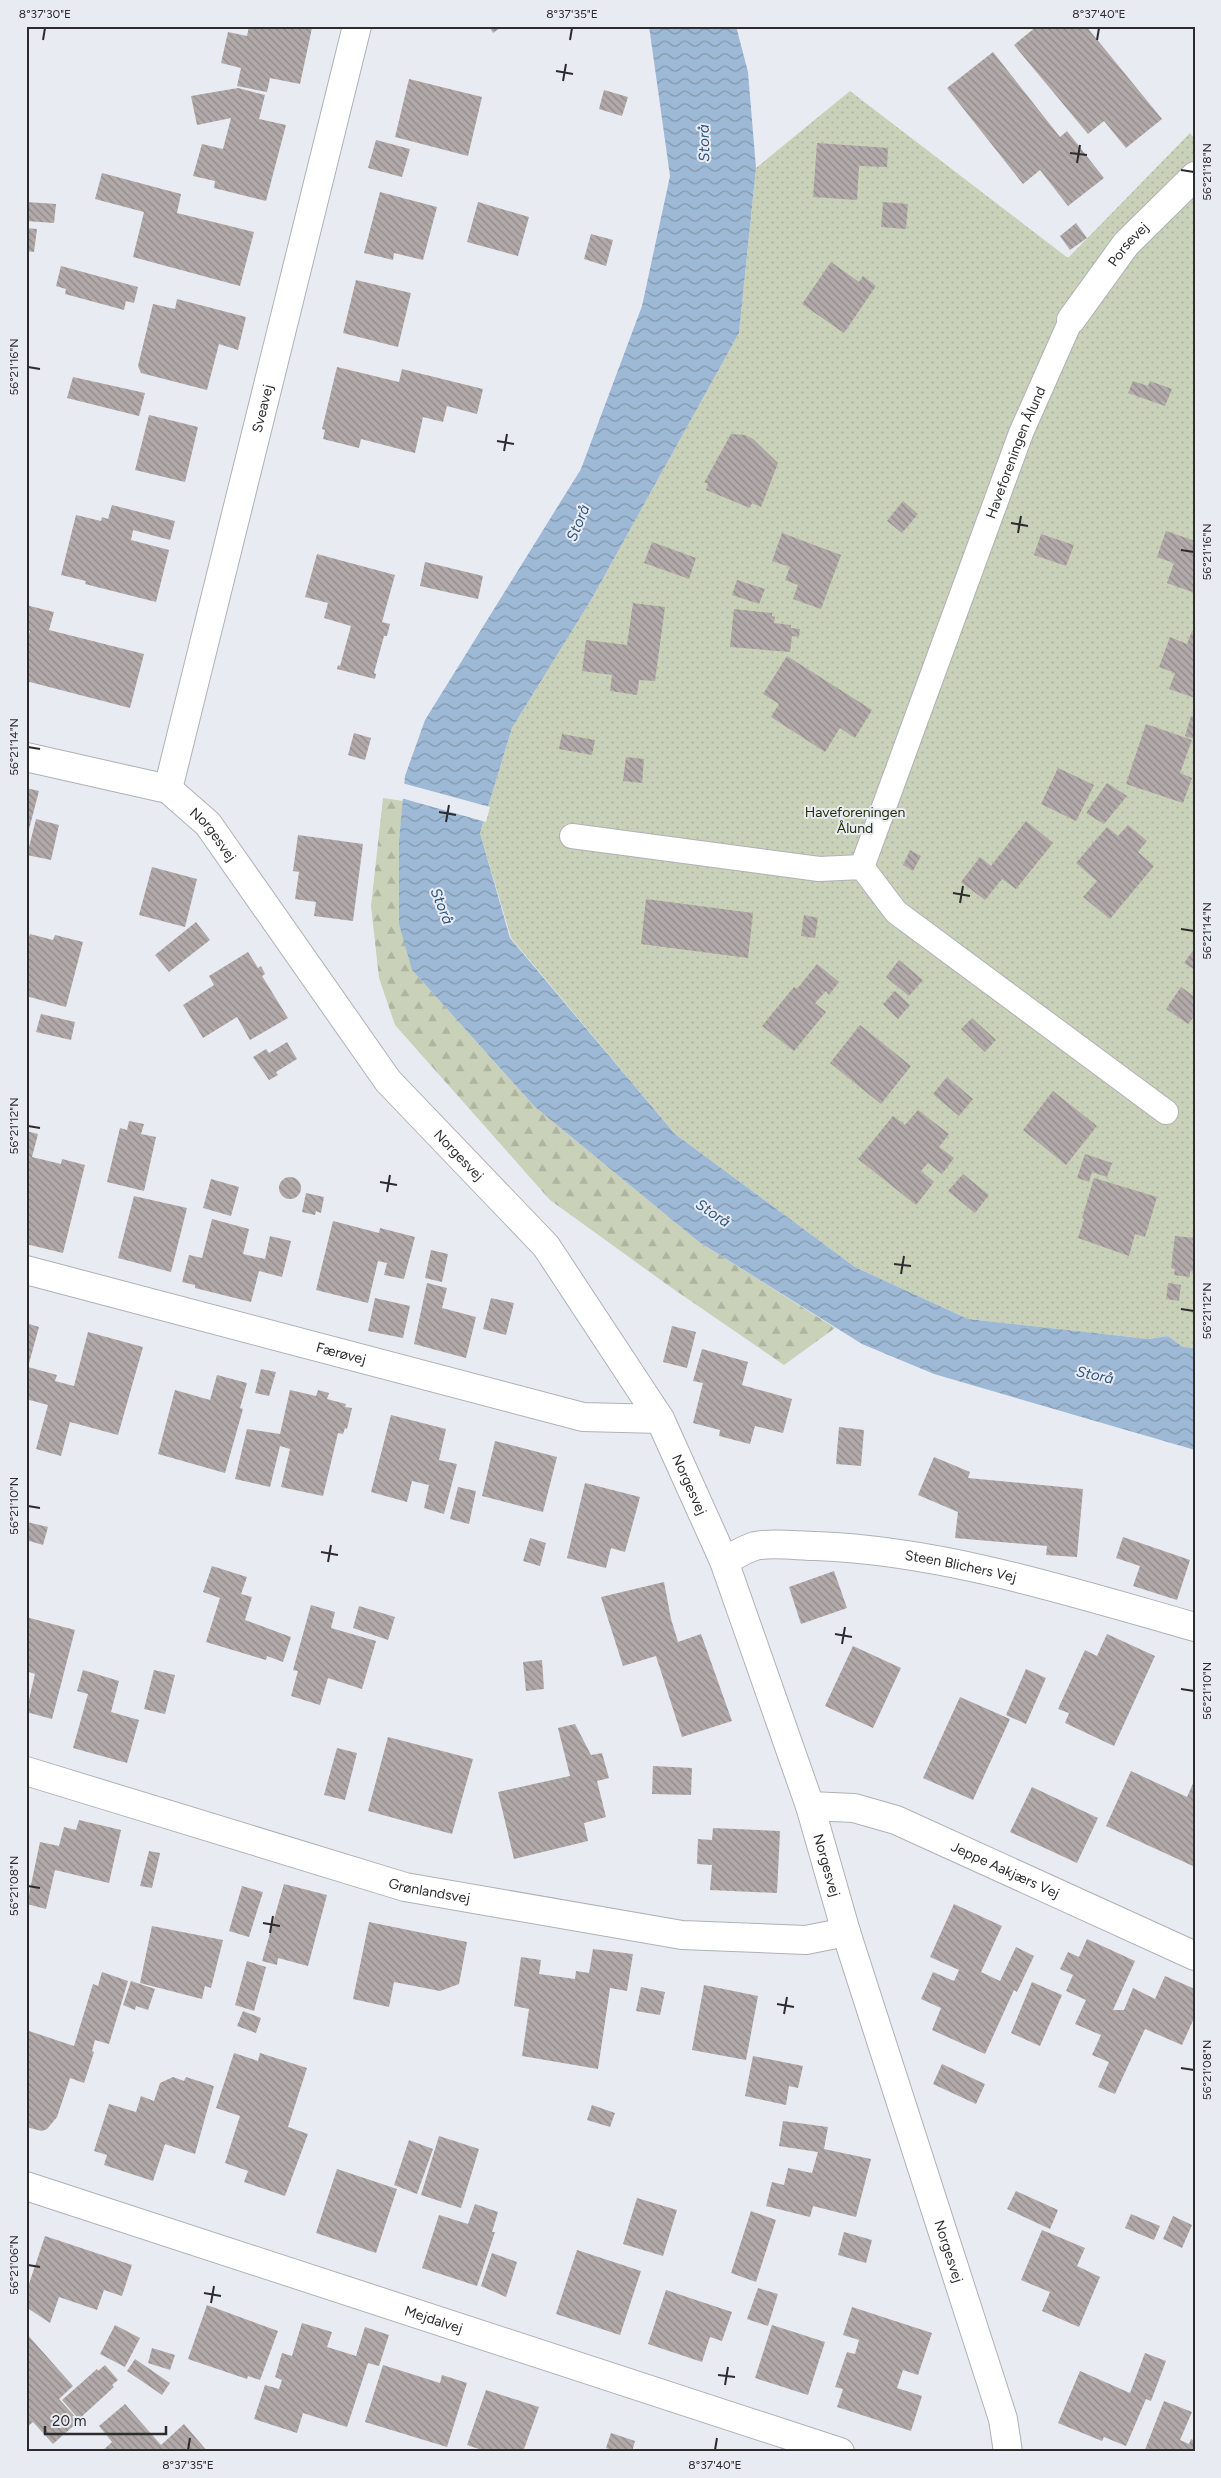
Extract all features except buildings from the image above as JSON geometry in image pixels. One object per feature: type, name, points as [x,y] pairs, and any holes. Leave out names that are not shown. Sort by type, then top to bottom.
[{"type":"street","name":"Sveavej","points":[[168,789],[357,26]]},
{"type":"street","name":"Porsevej","points":[[1071,320],[1126,244],[1195,176]]},
{"type":"street","name":"Norgesvej","points":[[26,756],[168,789],[208,824],[388,1081],[546,1246],[660,1419],[724,1561],[810,1806],[846,1932],[1003,2419],[1008,2452]]},
{"type":"street","name":"Færøvej","points":[[26,1270],[583,1417],[660,1419]]},
{"type":"street","name":"Steen Blichers Vej","points":[[724,1561],[756,1546],[851,1547],[888,1551],[964,1565],[1060,1589],[1195,1627]]},
{"type":"street","name":"Grønlandsvej","points":[[26,1771],[405,1887],[682,1935],[806,1940],[846,1932]]},
{"type":"street","name":"Jeppe Aakjærs Vej","points":[[810,1806],[854,1808],[896,1820],[1195,1956]]},
{"type":"street","name":"Mejdalvej","points":[[26,2186],[840,2452]]},
{"type":"lane","name":"Haveforeningen Ålund","points":[[862,867],[1021,433],[1071,320]]},
{"type":"lane","points":[[572,836],[819,869],[862,867],[896,912],[1166,1112]]},
{"type":"green space","name":"Haveforeningen Ålund","points":[[850,91],[1068,258],[1190,133],[1195,139],[1195,1348],[1183,1347],[1168,1336],[1148,1339],[968,1319],[855,1267],[675,1134],[511,938],[480,833],[512,728],[591,600],[739,333],[756,168]]},
{"type":"green space","points":[[383,798],[403,801],[399,840],[412,970],[535,1107],[699,1242],[835,1328],[784,1365],[669,1286],[550,1200],[395,1025],[379,978],[371,906]]},
{"type":"water","name":"Storå","points":[[649,26],[736,26],[748,72],[756,168],[739,333],[591,600],[512,728],[480,833],[510,938],[675,1134],[855,1267],[968,1319],[1148,1339],[1168,1336],[1183,1347],[1195,1348],[1195,1450],[934,1374],[862,1344],[699,1242],[535,1107],[412,970],[399,924],[399,840],[405,776],[425,720],[581,469],[642,306],[670,176]]},
{"type":"pier","points":[[402,783],[490,807],[486,822],[401,798]]}]
